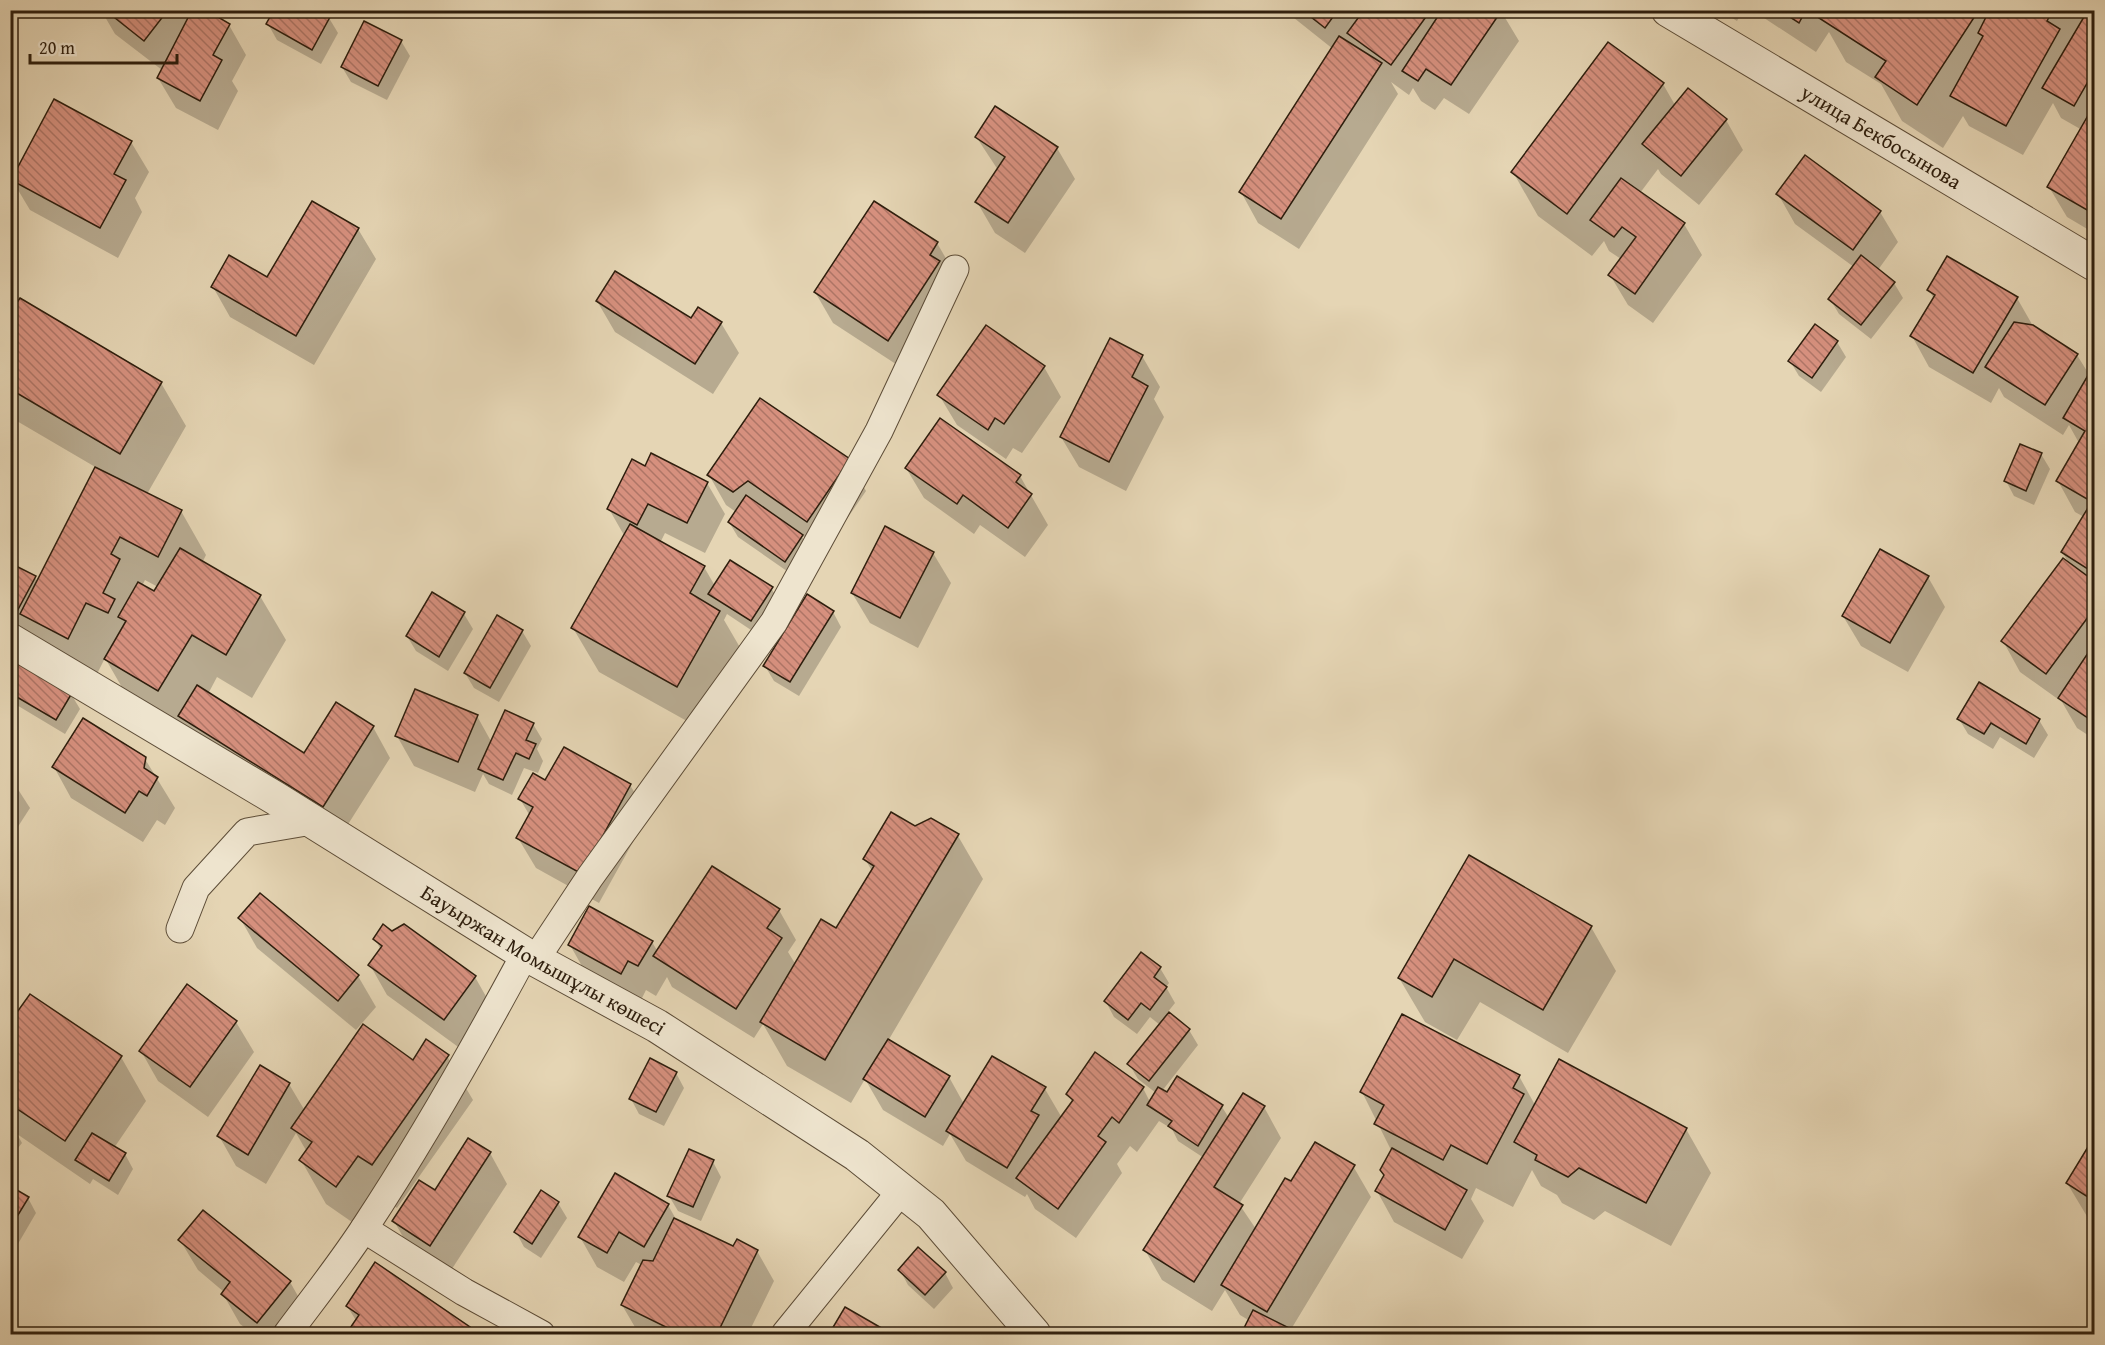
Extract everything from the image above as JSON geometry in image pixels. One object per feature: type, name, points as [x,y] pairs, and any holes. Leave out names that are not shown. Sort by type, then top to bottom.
[{"type":"street","name":"улица Бекбосынова","points":[[1668,10],[2094,264]]},
{"type":"street","name":"Бауыржан Момышұлы көшесі","points":[[10,640],[312,821],[530,957],[657,1026],[857,1155],[931,1214],[1034,1335]]},
{"type":"lane","points":[[287,1335],[364,1229],[530,957],[774,622],[879,431],[956,268]]},
{"type":"lane","points":[[180,929],[196,888],[247,832],[312,821]]},
{"type":"lane","points":[[785,1335],[901,1191]]},
{"type":"lane","points":[[364,1229],[464,1292],[542,1335]]},
{"type":"building","points":[[105,10],[168,10],[144,41]]},
{"type":"building","points":[[192,10],[206,10],[230,24],[213,55],[222,60],[200,101],[157,78]]},
{"type":"building","points":[[274,10],[318,10],[330,17],[312,50],[266,24]]},
{"type":"building","points":[[1302,10],[1338,10],[1325,28]]},
{"type":"building","points":[[1364,10],[1431,10],[1391,65],[1347,33]]},
{"type":"building","points":[[1442,10],[1502,10],[1451,85],[1426,69],[1418,81],[1402,71]]},
{"type":"building","points":[[1779,10],[1806,10],[1799,23]]},
{"type":"building","points":[[1824,10],[1973,10],[1977,13],[1917,105],[1875,77],[1886,61],[1819,18]]},
{"type":"building","points":[[1982,10],[2053,10],[2047,21],[2060,29],[2006,126],[1950,96],[1983,36],[1978,33],[1987,15],[1980,13]]},
{"type":"building","points":[[2088,10],[2094,10],[2094,71],[2074,106],[2042,88]]},
{"type":"building","points":[[364,21],[402,40],[378,86],[341,67]]},
{"type":"building","points":[[1339,36],[1382,63],[1281,219],[1239,192]]},
{"type":"building","points":[[1608,42],[1664,83],[1567,214],[1511,172]]},
{"type":"building","points":[[1688,88],[1727,119],[1681,176],[1642,144]]},
{"type":"building","points":[[54,99],[132,141],[114,174],[126,180],[100,228],[11,180]]},
{"type":"building","points":[[2094,105],[2094,214],[2047,187]]},
{"type":"building","points":[[995,106],[1058,147],[1008,223],[975,202],[1005,157],[975,137]]},
{"type":"building","points":[[1805,155],[1881,211],[1853,250],[1776,194]]},
{"type":"building","points":[[1621,178],[1685,223],[1635,294],[1608,275],[1636,237],[1622,227],[1614,237],[1590,220]]},
{"type":"building","points":[[312,201],[359,228],[296,336],[211,287],[229,255],[267,277]]},
{"type":"building","points":[[874,201],[938,242],[930,255],[940,261],[888,341],[814,292]]},
{"type":"building","points":[[1861,255],[1895,282],[1861,325],[1828,299]]},
{"type":"building","points":[[1947,256],[2018,297],[1973,373],[1910,336],[1935,295],[1927,290]]},
{"type":"building","points":[[615,271],[691,318],[698,307],[722,322],[695,364],[596,301]]},
{"type":"building","points":[[20,298],[162,382],[120,454],[10,389],[10,313]]},
{"type":"building","points":[[2014,322],[2033,325],[2078,354],[2045,405],[1985,367]]},
{"type":"building","points":[[1815,324],[1838,341],[1812,378],[1788,361]]},
{"type":"building","points":[[986,325],[1045,366],[1004,424],[995,418],[988,430],[937,395]]},
{"type":"building","points":[[1110,338],[1143,355],[1132,377],[1148,386],[1109,462],[1060,437]]},
{"type":"building","points":[[2094,365],[2094,486],[2087,499],[2056,481],[2085,431],[2063,418]]},
{"type":"building","points":[[760,398],[850,459],[807,522],[748,481],[733,492],[707,475]]},
{"type":"building","points":[[940,418],[1021,475],[1016,482],[1032,494],[1008,528],[963,495],[957,504],[905,468]]},
{"type":"building","points":[[2020,444],[2042,453],[2026,491],[2004,481]]},
{"type":"building","points":[[651,453],[708,482],[687,523],[648,504],[637,525],[607,509],[632,459],[645,466]]},
{"type":"building","points":[[95,467],[182,510],[158,557],[120,537],[111,554],[120,559],[103,593],[115,599],[108,613],[86,603],[68,639],[20,614]]},
{"type":"building","points":[[746,495],[803,535],[785,562],[728,522]]},
{"type":"building","points":[[2094,498],[2094,573],[2061,552]]},
{"type":"building","points":[[630,524],[705,566],[690,593],[720,611],[677,687],[571,628]]},
{"type":"building","points":[[885,526],[934,552],[900,618],[851,593]]},
{"type":"building","points":[[180,548],[261,595],[226,655],[192,635],[158,691],[104,659],[126,621],[118,617],[138,582],[154,591]]},
{"type":"building","points":[[1880,549],[1929,576],[1890,643],[1842,616]]},
{"type":"building","points":[[2063,558],[2094,581],[2094,609],[2046,674],[2001,641]]},
{"type":"building","points":[[730,560],[773,587],[751,621],[708,594]]},
{"type":"building","points":[[10,563],[36,576],[15,615],[10,613]]},
{"type":"building","points":[[432,592],[465,612],[439,657],[406,636]]},
{"type":"building","points":[[807,594],[834,611],[790,682],[763,666]]},
{"type":"building","points":[[497,615],[523,630],[490,688],[464,673]]},
{"type":"building","points":[[2094,644],[2094,722],[2058,698]]},
{"type":"building","points":[[10,656],[72,693],[56,720],[10,693]]},
{"type":"building","points":[[1979,682],[2040,719],[2026,744],[1991,723],[1984,734],[1957,719]]},
{"type":"building","points":[[197,685],[304,753],[336,702],[374,726],[323,807],[178,716]]},
{"type":"building","points":[[415,689],[478,715],[458,762],[395,736]]},
{"type":"building","points":[[505,710],[534,723],[526,740],[536,744],[529,759],[516,753],[503,780],[478,769]]},
{"type":"building","points":[[83,718],[146,757],[144,768],[158,777],[147,796],[139,791],[125,813],[52,767]]},
{"type":"building","points":[[564,747],[631,784],[582,874],[516,838],[533,807],[518,799],[533,773],[545,780]]},
{"type":"building","points":[[891,812],[915,826],[931,818],[959,834],[825,1060],[760,1022],[821,919],[836,928],[874,866],[863,859]]},
{"type":"building","points":[[1469,855],[1592,926],[1543,1010],[1454,959],[1432,997],[1398,978]]},
{"type":"building","points":[[712,866],[780,909],[767,928],[782,938],[736,1009],[653,956]]},
{"type":"building","points":[[260,893],[359,975],[338,1001],[238,918]]},
{"type":"building","points":[[589,906],[653,941],[638,966],[628,961],[621,974],[568,945]]},
{"type":"building","points":[[383,924],[392,931],[404,924],[476,976],[444,1020],[368,965],[382,946],[373,939]]},
{"type":"building","points":[[1141,952],[1161,967],[1154,977],[1167,987],[1150,1010],[1141,1003],[1128,1020],[1104,1001]]},
{"type":"building","points":[[187,984],[237,1021],[190,1087],[139,1051]]},
{"type":"building","points":[[30,994],[122,1056],[65,1141],[10,1104],[10,1022]]},
{"type":"building","points":[[1169,1012],[1190,1029],[1149,1081],[1127,1064]]},
{"type":"building","points":[[1402,1014],[1520,1075],[1513,1088],[1524,1094],[1487,1164],[1451,1145],[1443,1160],[1374,1124],[1384,1105],[1360,1092]]},
{"type":"building","points":[[363,1024],[413,1060],[426,1039],[449,1055],[372,1165],[358,1156],[336,1187],[299,1160],[312,1142],[291,1128]]},
{"type":"building","points":[[888,1039],[950,1076],[925,1117],[863,1079]]},
{"type":"building","points":[[1095,1052],[1144,1087],[1119,1123],[1112,1117],[1098,1136],[1106,1142],[1058,1209],[1016,1178],[1073,1100],[1066,1094]]},
{"type":"building","points":[[992,1056],[1046,1087],[1031,1111],[1039,1115],[1007,1168],[946,1131]]},
{"type":"building","points":[[650,1058],[677,1072],[656,1112],[629,1099]]},
{"type":"building","points":[[1559,1059],[1687,1128],[1646,1203],[1579,1168],[1568,1177],[1535,1160],[1537,1155],[1514,1142]]},
{"type":"building","points":[[260,1065],[290,1083],[248,1155],[217,1136]]},
{"type":"building","points":[[1177,1076],[1223,1105],[1198,1146],[1168,1126],[1172,1121],[1147,1105],[1158,1087],[1167,1092]]},
{"type":"building","points":[[1243,1093],[1265,1106],[1214,1187],[1243,1205],[1194,1282],[1143,1250]]},
{"type":"building","points":[[92,1133],[126,1153],[109,1181],[75,1160]]},
{"type":"building","points":[[2094,1137],[2094,1201],[2066,1183]]},
{"type":"building","points":[[468,1138],[491,1152],[430,1246],[392,1221],[419,1180],[435,1190]]},
{"type":"building","points":[[1315,1142],[1355,1165],[1267,1312],[1221,1285],[1285,1178],[1291,1181]]},
{"type":"building","points":[[1392,1148],[1467,1190],[1445,1230],[1375,1191],[1384,1175],[1380,1170]]},
{"type":"building","points":[[689,1149],[714,1160],[693,1207],[667,1196]]},
{"type":"building","points":[[615,1173],[669,1204],[644,1247],[619,1232],[607,1253],[578,1237]]},
{"type":"building","points":[[10,1186],[29,1197],[10,1228]]},
{"type":"building","points":[[541,1190],[559,1202],[532,1244],[514,1232]]},
{"type":"building","points":[[203,1210],[291,1281],[257,1323],[221,1294],[230,1282],[178,1240]]},
{"type":"building","points":[[674,1218],[733,1246],[737,1239],[758,1250],[717,1334],[680,1334],[621,1305],[643,1260],[653,1261]]},
{"type":"building","points":[[918,1247],[946,1272],[925,1295],[898,1270]]},
{"type":"building","points":[[375,1262],[470,1327],[465,1334],[346,1334],[359,1315],[346,1306]]},
{"type":"building","points":[[845,1307],[892,1334],[829,1334]]},
{"type":"building","points":[[1253,1310],[1301,1334],[1241,1334]]}]
